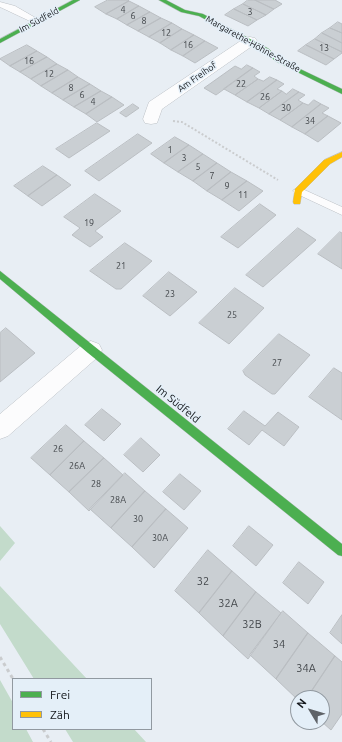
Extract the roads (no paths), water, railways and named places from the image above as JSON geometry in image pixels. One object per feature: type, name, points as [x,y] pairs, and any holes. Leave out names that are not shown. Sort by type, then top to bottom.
[{"type":"street","name":"Im Südfeld","points":[[0,41],[77,0]]},
{"type":"street","name":"Margarethe-Höhne-Straße","points":[[162,0],[183,11],[200,15],[267,50],[277,60],[342,92]]},
{"type":"street","name":"Am Freihof","points":[[151,119],[155,106],[250,41]]},
{"type":"street","points":[[297,202],[298,191],[327,162],[342,154]]},
{"type":"street","name":"Im Südfeld","points":[[0,274],[91,350],[342,551]]},
{"type":"street","points":[[0,428],[91,350]]},
{"type":"lane","points":[[0,4],[12,8],[37,21]]},
{"type":"lane","points":[[298,191],[342,211]]}]
